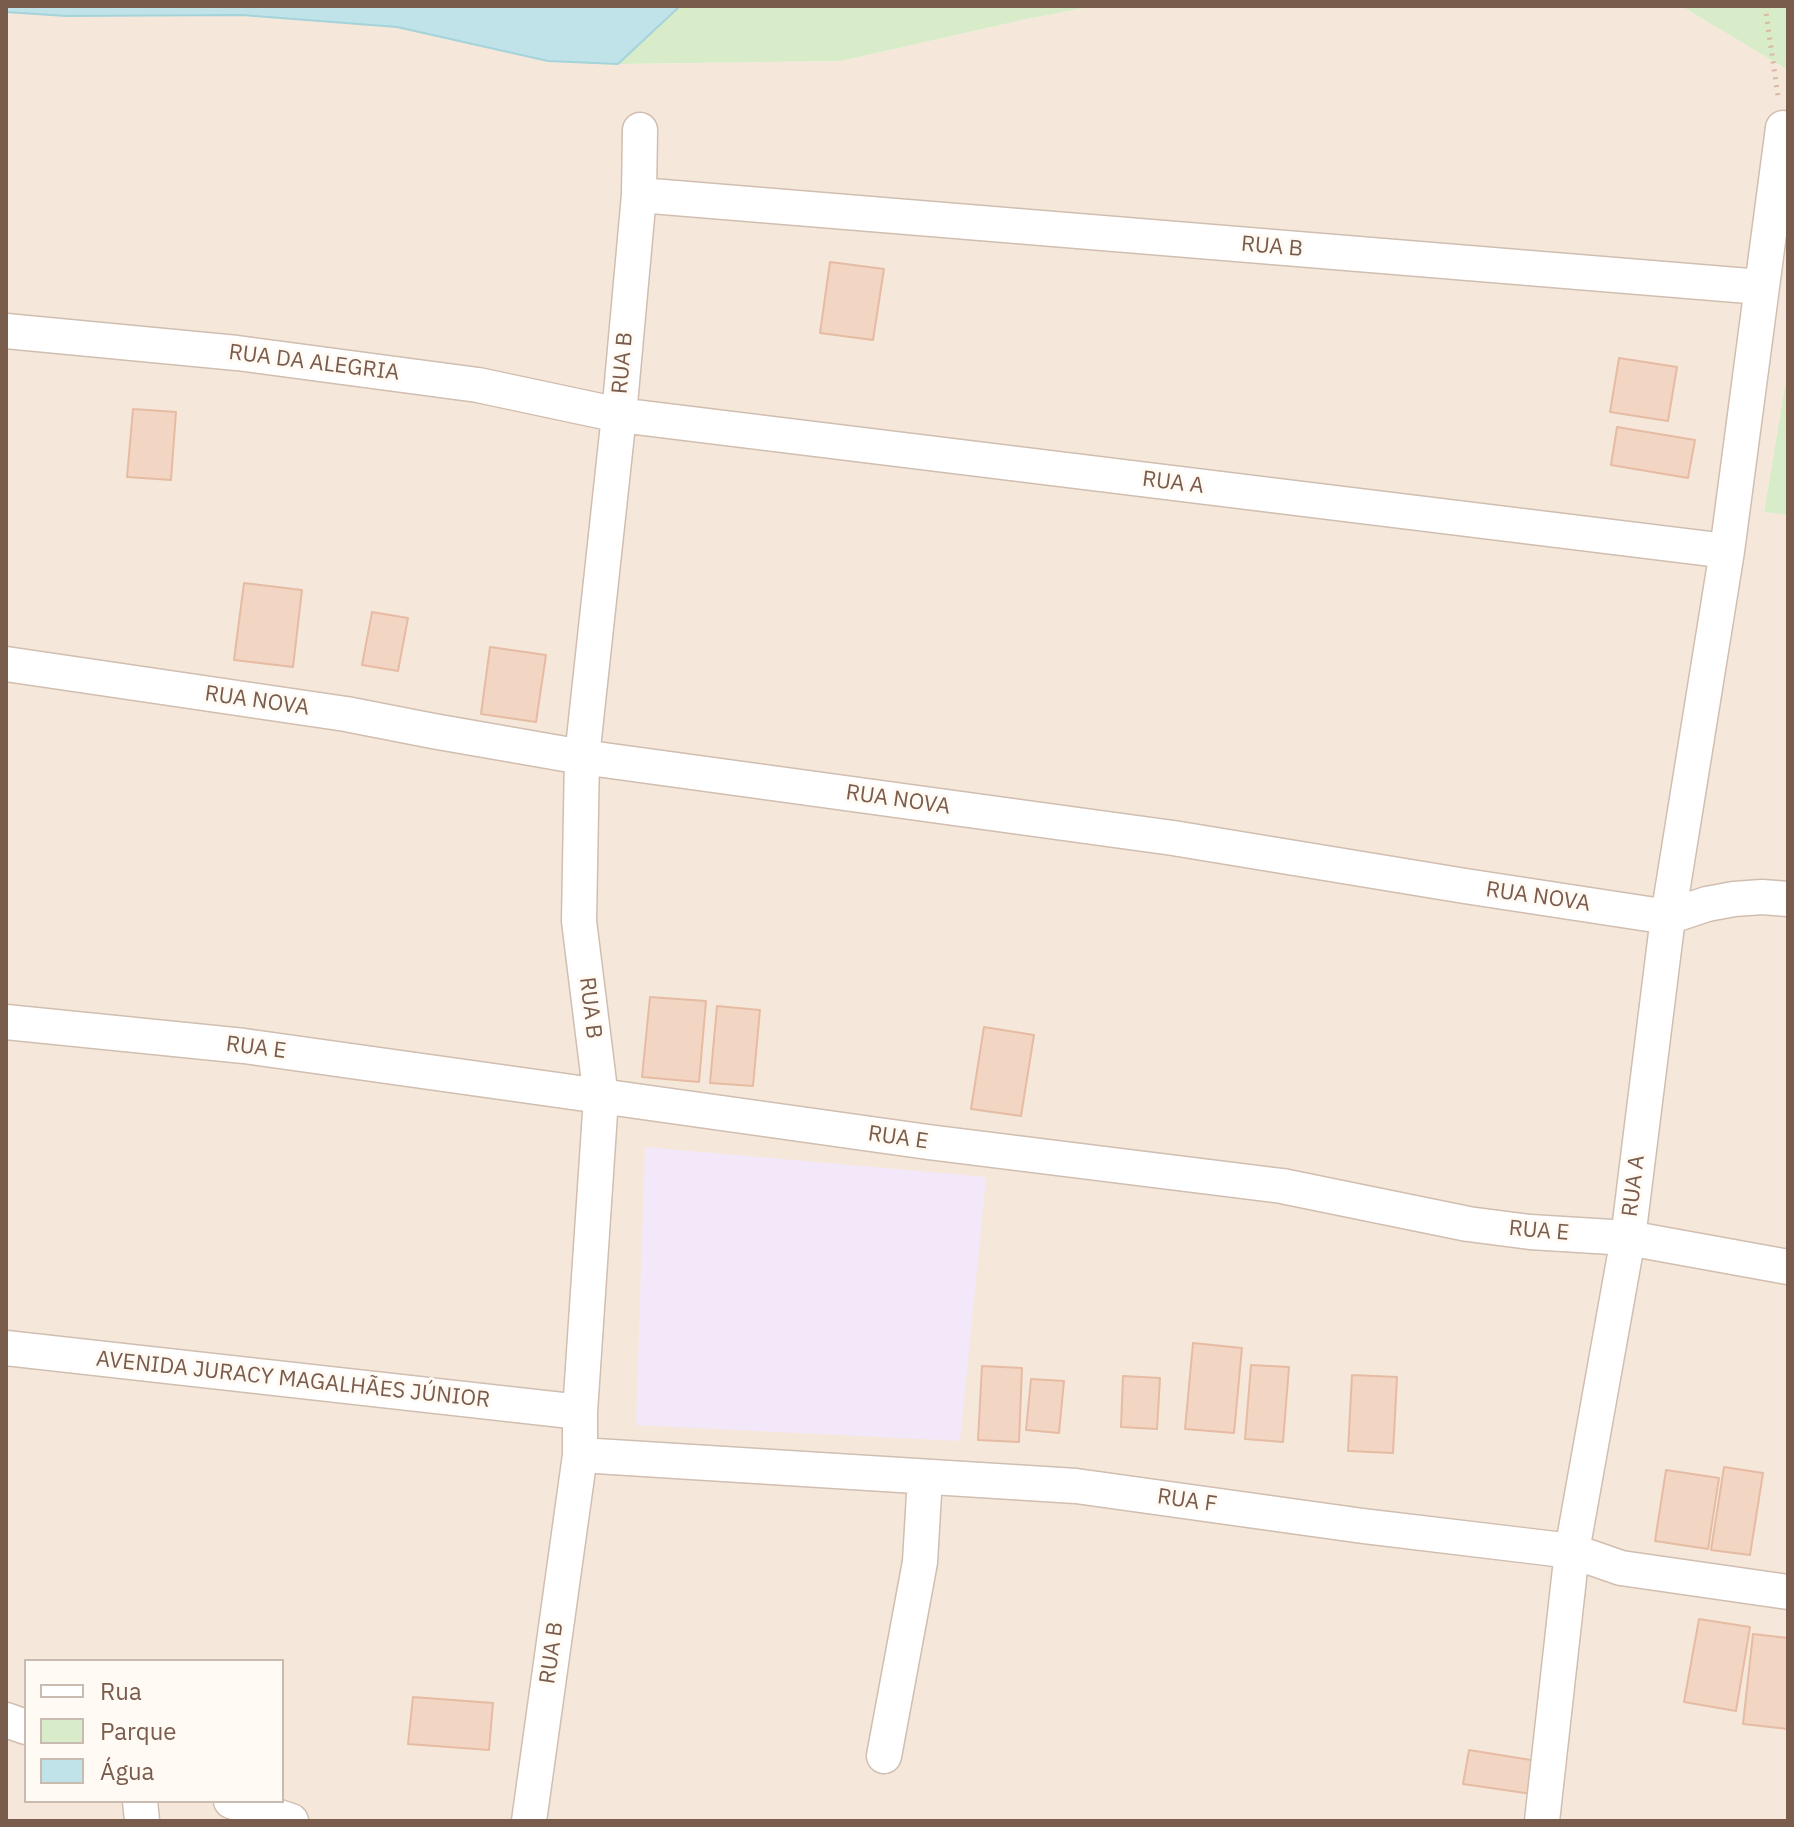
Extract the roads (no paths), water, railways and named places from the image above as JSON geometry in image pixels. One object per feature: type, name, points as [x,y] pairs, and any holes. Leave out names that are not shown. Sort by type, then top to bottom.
[{"type":"street","name":"RUA A","points":[[1542,1821],[1572,1551],[1628,1238],[1668,917],[1727,551],[1783,128]]},
{"type":"street","name":"RUA B","points":[[529,1821],[580,1455],[580,1412],[601,1098],[579,921],[582,757],[619,415],[639,195],[640,130]]},
{"type":"street","name":"RUA B","points":[[639,195],[1761,287]]},
{"type":"street","name":"RUA DA ALEGRIA","points":[[6,331],[237,353],[478,385],[619,415]]},
{"type":"street","name":"RUA A","points":[[619,415],[1727,551]]},
{"type":"street","name":"RUA NOVA","points":[[6,664],[346,714],[582,757],[1173,838],[1668,917],[1734,899],[1788,899]]},
{"type":"street","name":"RUA E","points":[[6,1022],[244,1046],[912,1140],[1282,1186],[1468,1224],[1530,1232],[1628,1238],[1788,1267]]},
{"type":"street","name":"AVENIDA JURACY MAGALHÃES JÚNIOR","points":[[6,1348],[580,1412]]},
{"type":"street","name":"RUA F","points":[[580,1455],[1076,1486],[1572,1551],[1621,1568],[1788,1592]]},
{"type":"street","points":[[884,1756],[920,1562],[925,1477]]},
{"type":"street","points":[[237,1803],[291,1821]]},
{"type":"water","points":[[6,6],[680,6],[618,64],[548,61],[397,27],[242,15],[66,16],[6,12]]}]
